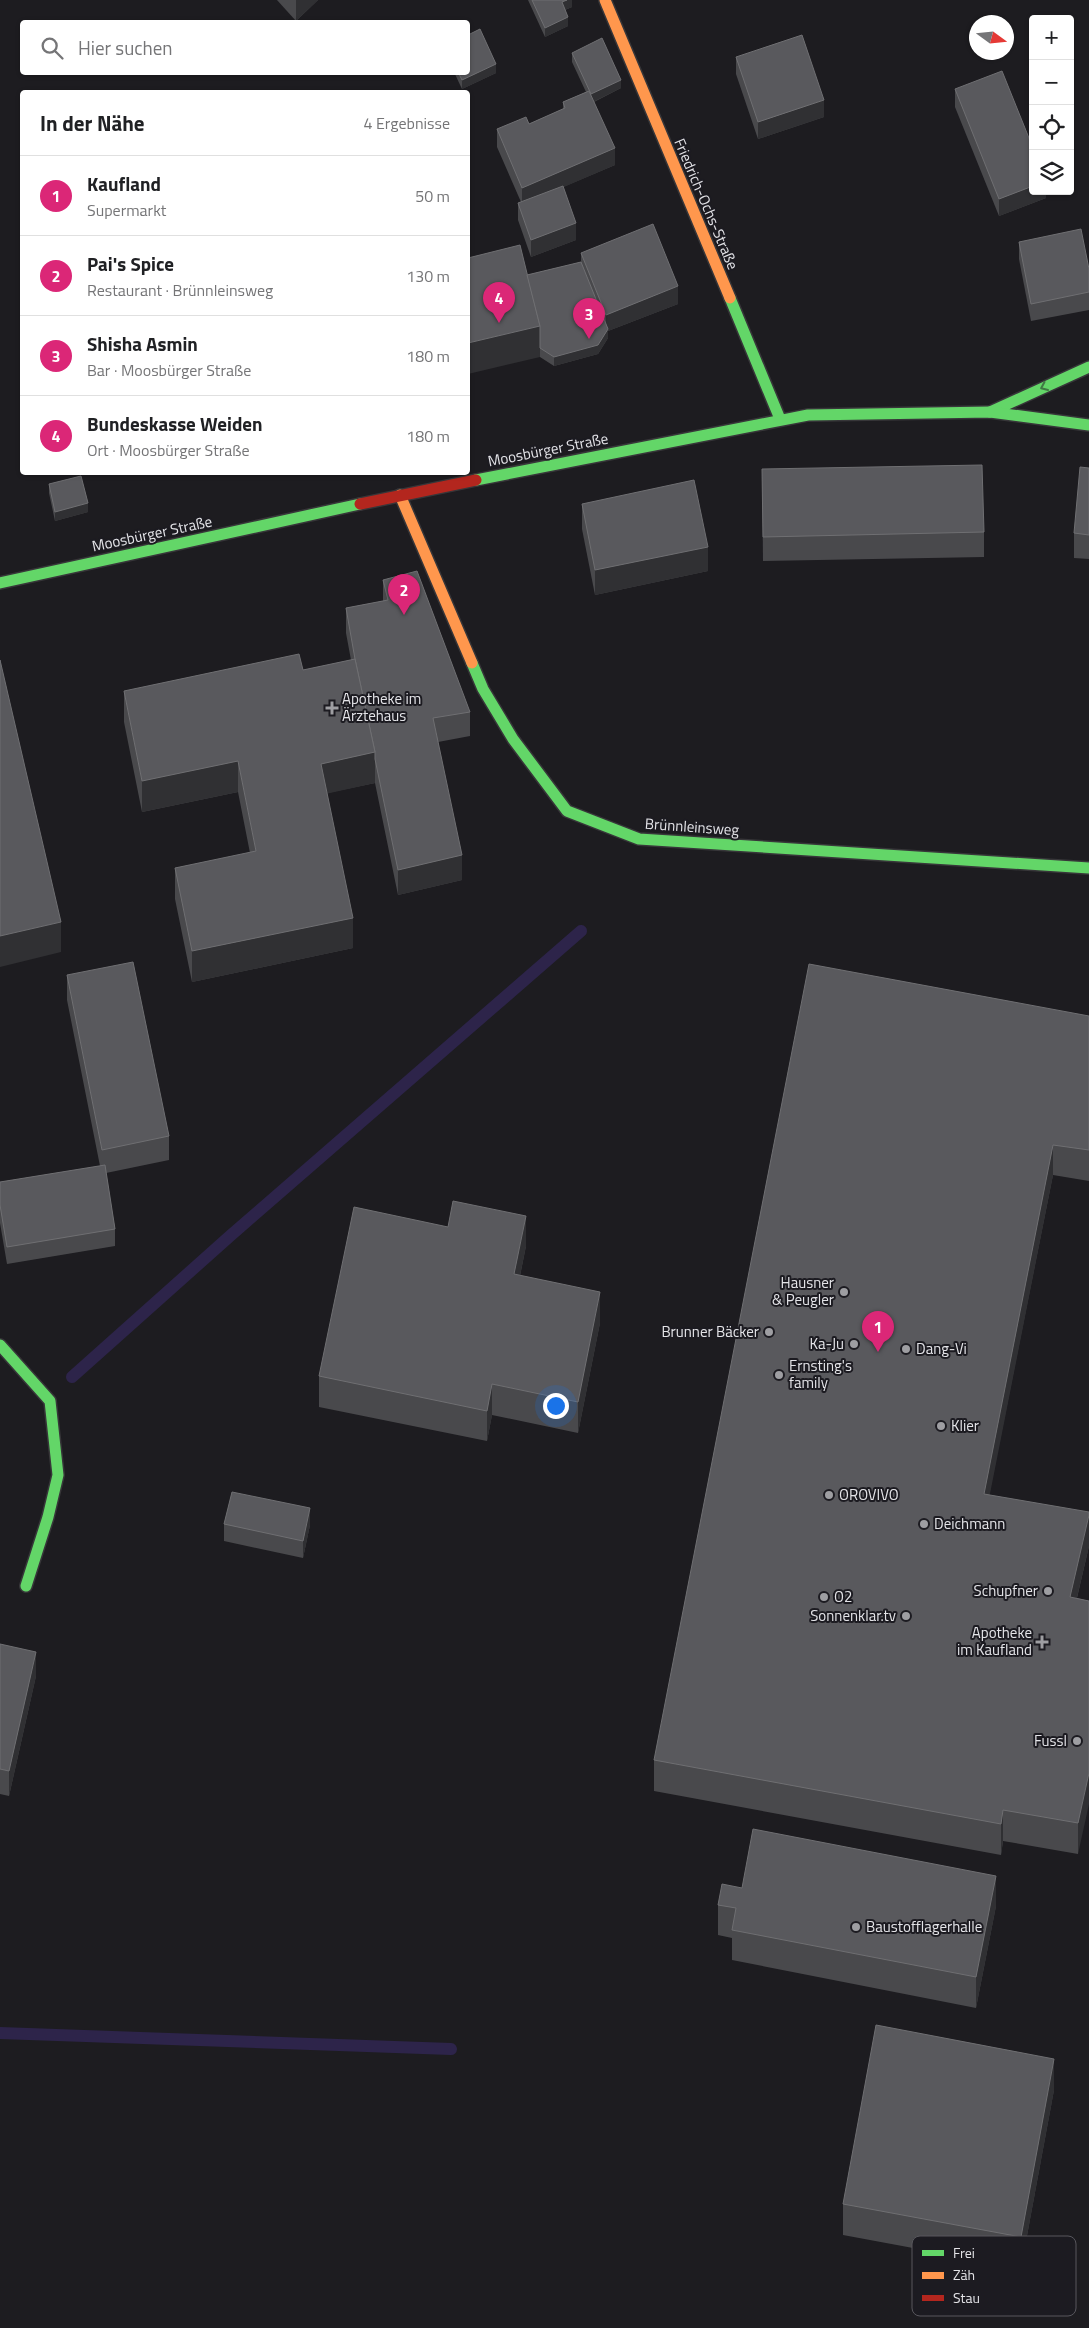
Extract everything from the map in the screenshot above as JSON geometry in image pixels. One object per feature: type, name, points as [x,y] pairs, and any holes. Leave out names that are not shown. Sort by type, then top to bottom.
[{"type":"street","name":"Friedrich-Ochs-Straße","points":[[605,0],[780,419]]},
{"type":"street","name":"Moosbürger Straße","points":[[990,412],[1089,367]]},
{"type":"street","name":"Moosbürger Straße","points":[[0,583],[121,554],[400,495],[780,419],[808,415],[990,412],[1089,425]]},
{"type":"street","name":"Brünnleinsweg","points":[[400,495],[483,689],[513,739],[567,811],[639,839],[1089,868]]},
{"type":"street","points":[[0,1345],[50,1401],[51,1410],[58,1475],[48,1518],[26,1586]]},
{"type":"building","points":[[532,0],[567,0],[562,2],[568,17],[545,28]]},
{"type":"building","points":[[480,29],[496,64],[462,80],[460,75],[470,75],[470,34]]},
{"type":"building","points":[[802,35],[824,100],[758,122],[736,57]]},
{"type":"building","points":[[602,38],[621,80],[591,94],[572,53]]},
{"type":"building","points":[[1002,71],[1029,138],[1029,188],[999,199],[955,89]]},
{"type":"building","points":[[589,91],[615,148],[522,188],[497,129],[526,117],[529,124],[565,108],[563,102]]},
{"type":"building","points":[[563,186],[576,223],[531,240],[518,203]]},
{"type":"building","points":[[653,224],[678,286],[606,315],[581,253]]},
{"type":"building","points":[[1081,229],[1089,269],[1089,292],[1031,304],[1019,242]]},
{"type":"building","points":[[520,245],[540,326],[470,343],[470,258]]},
{"type":"building","points":[[581,262],[608,329],[598,345],[554,357],[540,348],[540,326],[527,275]]},
{"type":"building","points":[[982,465],[984,532],[763,537],[762,469]]},
{"type":"building","points":[[1080,467],[1089,468],[1089,535],[1074,533]]},
{"type":"building","points":[[81,476],[88,503],[55,512],[49,484]]},
{"type":"building","points":[[694,480],[708,547],[595,570],[582,504]]},
{"type":"building","points":[[417,571],[470,712],[433,718],[462,855],[398,870],[346,608],[388,600],[383,580]]},
{"type":"building","points":[[299,654],[303,670],[355,659],[375,752],[321,764],[353,918],[192,951],[175,868],[256,851],[238,761],[142,781],[124,691]]},
{"type":"building","points":[[0,660],[61,922],[0,936]]},
{"type":"building","points":[[133,962],[169,1136],[102,1150],[67,975]]},
{"type":"building","points":[[809,964],[1089,1016],[1089,1150],[1053,1145],[984,1494],[1089,1512],[1070,1597],[1089,1601],[1089,1773],[1078,1823],[1003,1810],[1001,1824],[654,1760]]},
{"type":"building","points":[[105,1165],[115,1229],[7,1247],[0,1205],[0,1182]]},
{"type":"building","points":[[453,1201],[526,1216],[514,1274],[600,1292],[578,1402],[492,1384],[487,1411],[319,1376],[354,1207],[448,1227]]},
{"type":"building","points":[[232,1492],[310,1508],[303,1541],[224,1524]]},
{"type":"building","points":[[0,1644],[36,1652],[9,1771],[0,1769]]},
{"type":"building","name":"Baustofflagerhalle","points":[[753,1829],[996,1876],[976,1977],[732,1930],[736,1908],[718,1905],[722,1884],[742,1888]]},
{"type":"building","points":[[876,2025],[1054,2059],[1021,2236],[843,2204]]},
{"type":"waterway","points":[[72,1377],[230,1236],[581,931]]},
{"type":"waterway","points":[[0,2033],[451,2049]]},
{"type":"traffic: fast","points":[[730,298],[780,419]]},
{"type":"traffic: fast","points":[[990,412],[1089,367]]},
{"type":"traffic: fast","points":[[476,480],[808,415],[990,412],[1089,425]]},
{"type":"traffic: fast","points":[[0,583],[360,504]]},
{"type":"traffic: fast","points":[[472,663],[483,689],[513,739],[567,811],[639,839],[1089,868]]},
{"type":"traffic: fast","points":[[0,1345],[50,1401],[58,1475],[48,1517],[26,1586]]},
{"type":"traffic: slow","points":[[605,0],[730,298]]},
{"type":"traffic: slow","points":[[400,495],[472,663]]},
{"type":"traffic: jam","points":[[360,504],[476,480]]},
{"type":"place","name":"Bundeskasse Weiden","points":[[499,323]]},
{"type":"place","name":"Shisha Asmin","points":[[589,339]]},
{"type":"place","name":"Pai's Spice","points":[[404,615]]},
{"type":"place","name":"Apotheke im Ärztehaus","points":[[332,708]]},
{"type":"place","name":"Hausner & Peugler","points":[[844,1292]]},
{"type":"place","name":"Brunner Bäcker","points":[[769,1332]]},
{"type":"place","name":"Ka-Ju","points":[[854,1344]]},
{"type":"place","name":"Dang-Vi","points":[[906,1349]]},
{"type":"place","name":"Kaufland","points":[[878,1352]]},
{"type":"place","name":"Ernsting's family","points":[[779,1375]]},
{"type":"place","name":"Klier","points":[[941,1426]]},
{"type":"place","name":"OROVIVO","points":[[829,1495]]},
{"type":"place","name":"Deichmann","points":[[924,1524]]},
{"type":"place","name":"Schupfner","points":[[1048,1591]]},
{"type":"place","name":"O2","points":[[824,1597]]},
{"type":"place","name":"Sonnenklar.tv","points":[[906,1616]]},
{"type":"place","name":"Apotheke im Kaufland","points":[[1042,1642]]},
{"type":"place","name":"Fussl","points":[[1077,1741]]},
{"type":"place","name":"Baustofflagerhalle","points":[[856,1927]]}]
